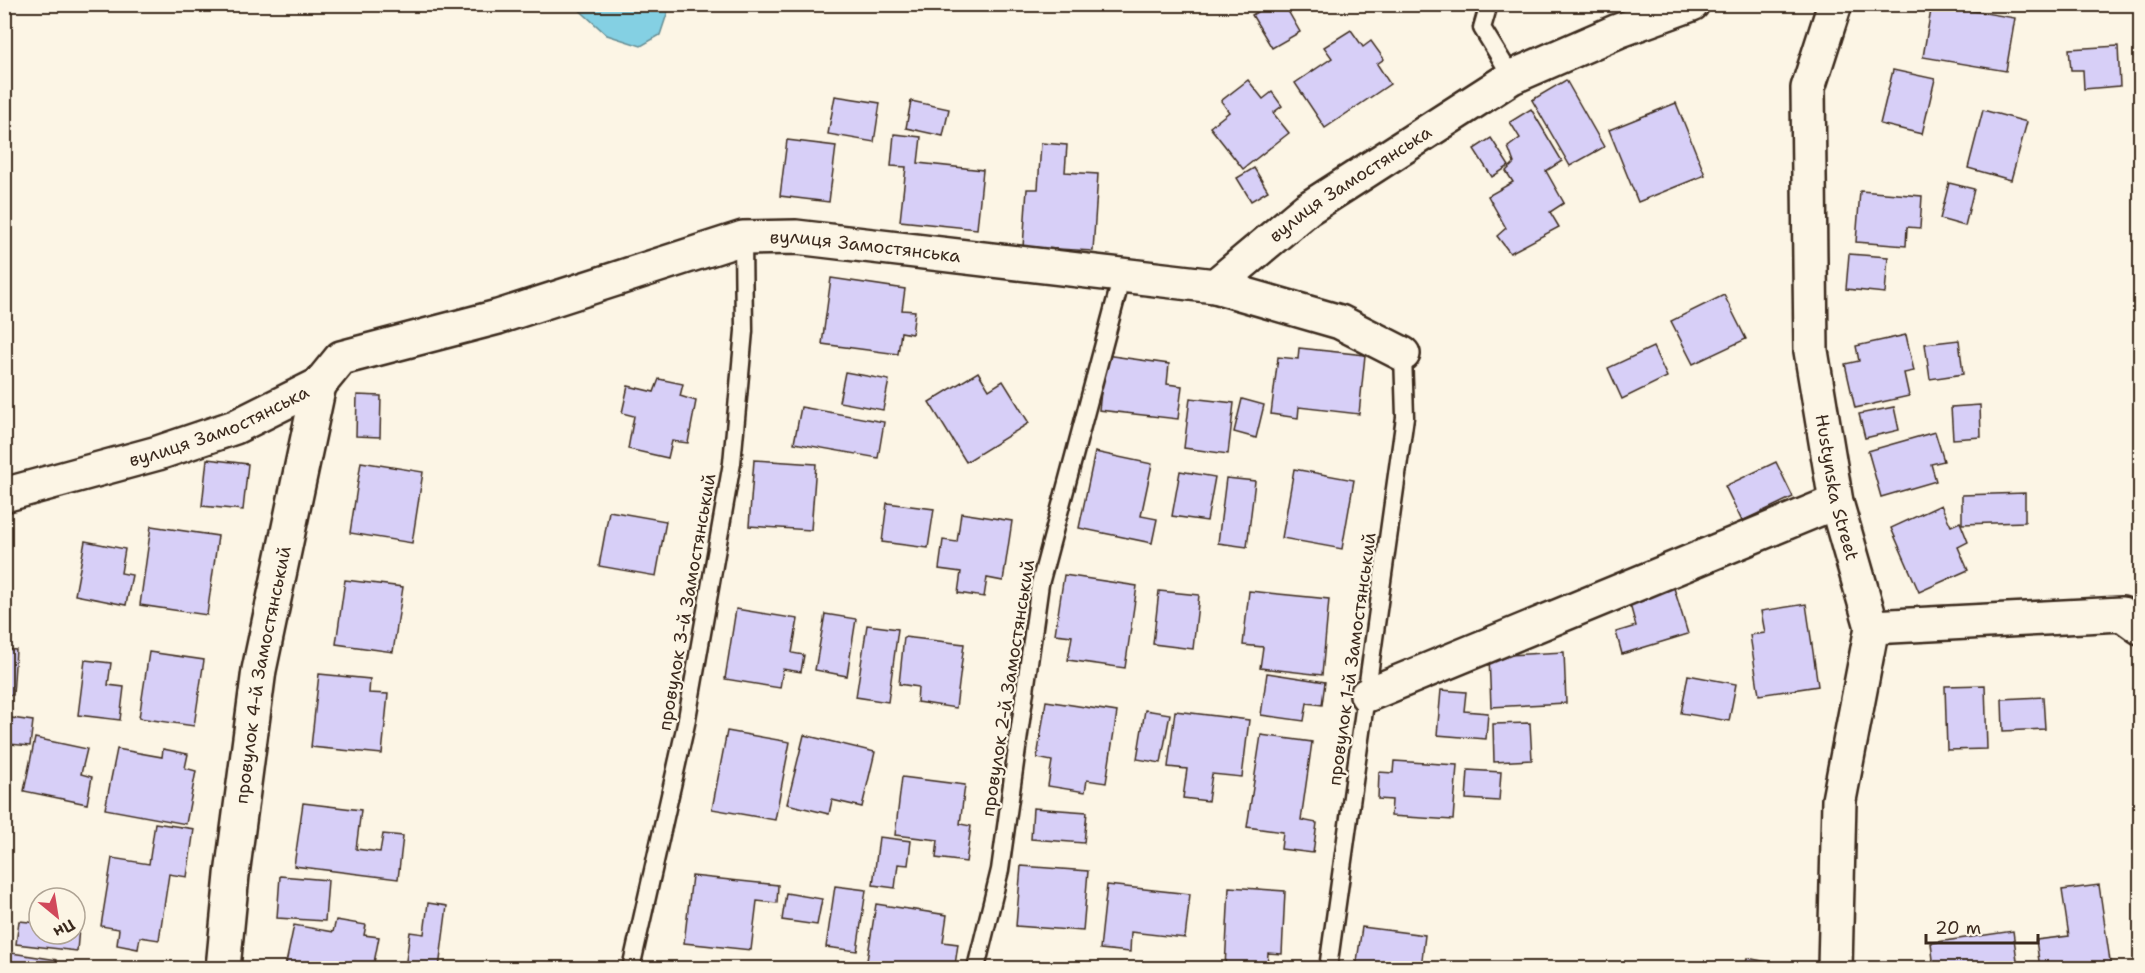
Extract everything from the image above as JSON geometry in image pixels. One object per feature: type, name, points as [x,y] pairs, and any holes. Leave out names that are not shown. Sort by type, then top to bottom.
[{"type":"street","name":"вулиця Замостянська","points":[[4,495],[158,453],[235,427],[318,385],[341,358],[498,316],[743,238],[796,237],[1215,286],[1307,209],[1512,77],[1618,31],[1692,4]]},
{"type":"street","name":"Hustynska Street","points":[[1835,4],[1808,88],[1811,351],[1836,502],[1872,627],[1839,800],[1835,969]]},
{"type":"street","points":[[1215,286],[1340,322],[1403,354]]},
{"type":"street","name":"провулок 4-й Замостянський","points":[[224,969],[232,876],[259,670],[318,385]]},
{"type":"street","points":[[1367,695],[1836,502]]},
{"type":"street","points":[[1872,627],[2122,614],[2140,627]]},
{"type":"lane","points":[[1489,4],[1482,28],[1512,77]]},
{"type":"lane","name":"провулок 3-й Замостянський","points":[[631,969],[686,724],[732,463],[744,331],[743,238]]},
{"type":"lane","name":"провулок 2-й Замостянський","points":[[976,969],[1000,870],[1041,584],[1122,276]]},
{"type":"lane","name":"провулок 1-й Замостянський","points":[[1328,969],[1405,417],[1403,354]]},
{"type":"water","points":[[574,5],[670,5],[660,35],[641,46],[607,35]]},
{"type":"building","points":[[1269,4],[1284,4],[1300,32],[1272,48],[1252,15]]},
{"type":"building","points":[[1932,4],[2015,18],[2006,71],[1923,57]]},
{"type":"building","points":[[1351,30],[1363,47],[1371,41],[1384,59],[1377,64],[1390,84],[1325,128],[1295,83],[1332,58],[1324,47]]},
{"type":"building","points":[[2118,46],[2120,86],[2084,89],[2083,70],[2071,70],[2069,49]]},
{"type":"building","points":[[1893,70],[1935,79],[1922,134],[1880,124]]},
{"type":"building","points":[[1248,80],[1263,99],[1272,92],[1282,106],[1273,113],[1289,133],[1243,169],[1210,127],[1229,112],[1221,101]]},
{"type":"building","points":[[1566,80],[1604,147],[1570,166],[1532,100]]},
{"type":"building","points":[[835,96],[880,103],[874,142],[828,134]]},
{"type":"building","points":[[911,101],[949,109],[943,136],[906,128]]},
{"type":"building","points":[[1676,103],[1705,175],[1638,202],[1609,130]]},
{"type":"building","points":[[1531,109],[1562,161],[1546,171],[1564,203],[1550,212],[1559,227],[1510,253],[1497,236],[1506,228],[1488,196],[1513,182],[1506,171],[1514,163],[1508,147],[1520,138],[1510,122]]},
{"type":"building","points":[[1983,110],[2027,122],[2011,180],[1968,168]]},
{"type":"building","points":[[894,134],[921,137],[918,163],[983,170],[977,229],[900,221],[906,167],[891,166]]},
{"type":"building","points":[[1491,138],[1509,166],[1492,177],[1474,149]]},
{"type":"building","points":[[787,140],[836,146],[829,202],[780,196]]},
{"type":"building","points":[[1041,143],[1067,145],[1065,172],[1098,174],[1093,251],[1023,247],[1027,189],[1038,189]]},
{"type":"building","points":[[1254,168],[1268,191],[1251,201],[1237,178]]},
{"type":"building","points":[[1949,183],[1974,189],[1965,226],[1940,219]]},
{"type":"building","points":[[1860,191],[1922,196],[1920,228],[1907,227],[1906,246],[1856,242]]},
{"type":"building","points":[[1849,254],[1888,257],[1885,293],[1846,289]]},
{"type":"building","points":[[831,278],[905,289],[902,310],[915,311],[912,334],[901,332],[898,354],[822,344]]},
{"type":"building","points":[[1724,295],[1746,339],[1693,364],[1671,321]]},
{"type":"building","points":[[1906,335],[1914,371],[1904,373],[1909,396],[1855,408],[1845,364],[1859,361],[1856,346]]},
{"type":"building","points":[[1959,340],[1963,374],[1930,379],[1925,344]]},
{"type":"building","points":[[1653,347],[1667,377],[1622,399],[1608,368]]},
{"type":"building","points":[[1299,348],[1365,355],[1359,414],[1299,407],[1298,418],[1271,414],[1278,357],[1298,359]]},
{"type":"building","points":[[1105,355],[1169,364],[1167,384],[1182,386],[1178,419],[1099,410]]},
{"type":"building","points":[[845,372],[889,380],[883,410],[839,402]]},
{"type":"building","points":[[978,372],[989,390],[1003,381],[1029,423],[966,462],[929,402]]},
{"type":"building","points":[[659,379],[683,384],[680,396],[696,401],[688,443],[672,441],[668,458],[628,449],[634,416],[622,413],[628,386],[654,392]]},
{"type":"building","points":[[357,395],[381,396],[380,437],[356,436]]},
{"type":"building","points":[[1190,398],[1234,403],[1228,454],[1184,448]]},
{"type":"building","points":[[1242,399],[1264,405],[1256,438],[1234,432]]},
{"type":"building","points":[[1980,405],[1981,437],[1953,439],[1951,407]]},
{"type":"building","points":[[801,407],[884,422],[878,458],[794,443]]},
{"type":"building","points":[[1894,407],[1899,430],[1865,438],[1859,414]]},
{"type":"building","points":[[1935,432],[1944,461],[1931,464],[1936,481],[1881,497],[1868,451]]},
{"type":"building","points":[[1095,452],[1152,464],[1141,516],[1157,519],[1152,543],[1079,528]]},
{"type":"building","points":[[207,459],[248,464],[243,510],[202,506]]},
{"type":"building","points":[[754,460],[816,464],[811,530],[749,526]]},
{"type":"building","points":[[361,462],[423,472],[412,543],[350,533]]},
{"type":"building","points":[[1776,462],[1793,497],[1742,521],[1725,486]]},
{"type":"building","points":[[1294,469],[1354,480],[1342,549],[1282,538]]},
{"type":"building","points":[[1180,471],[1215,477],[1207,521],[1172,516]]},
{"type":"building","points":[[1226,478],[1255,481],[1247,547],[1218,543]]},
{"type":"building","points":[[2025,493],[2025,522],[1962,524],[1962,495]]},
{"type":"building","points":[[887,503],[934,509],[928,548],[882,542]]},
{"type":"building","points":[[1941,505],[1951,526],[1960,522],[1968,542],[1958,547],[1968,570],[1919,592],[1891,528]]},
{"type":"building","points":[[609,511],[666,521],[656,576],[599,566]]},
{"type":"building","points":[[961,513],[1012,521],[1003,581],[987,578],[984,597],[958,593],[961,572],[939,569],[943,540],[957,542]]},
{"type":"building","points":[[151,526],[218,536],[207,615],[140,605]]},
{"type":"building","points":[[85,541],[125,549],[121,573],[132,575],[126,605],[75,595]]},
{"type":"building","points":[[1064,575],[1137,586],[1125,668],[1068,660],[1072,636],[1055,634]]},
{"type":"building","points":[[345,580],[403,587],[393,652],[336,644]]},
{"type":"building","points":[[1674,588],[1688,634],[1622,654],[1616,632],[1636,626],[1629,601]]},
{"type":"building","points":[[1159,591],[1199,595],[1193,649],[1153,644]]},
{"type":"building","points":[[1249,591],[1329,599],[1322,675],[1260,668],[1263,647],[1243,645]]},
{"type":"building","points":[[1806,604],[1818,686],[1759,695],[1750,635],[1765,633],[1761,611]]},
{"type":"building","points":[[736,609],[798,619],[792,653],[804,655],[801,672],[783,669],[780,688],[725,679]]},
{"type":"building","points":[[825,614],[856,619],[847,676],[815,670]]},
{"type":"building","points":[[867,625],[898,629],[888,702],[856,697]]},
{"type":"building","points":[[904,637],[964,644],[956,708],[917,702],[918,687],[899,684]]},
{"type":"building","points":[[4,649],[16,650],[13,695],[4,695]]},
{"type":"building","points":[[149,652],[204,660],[194,726],[139,718]]},
{"type":"building","points":[[1564,652],[1566,703],[1491,707],[1489,656]]},
{"type":"building","points":[[85,660],[111,663],[108,685],[124,687],[120,720],[78,715]]},
{"type":"building","points":[[1267,673],[1325,682],[1322,705],[1307,703],[1304,721],[1261,715]]},
{"type":"building","points":[[319,674],[370,679],[369,693],[388,694],[382,754],[311,747]]},
{"type":"building","points":[[1688,675],[1736,684],[1729,721],[1681,713]]},
{"type":"building","points":[[1985,685],[1987,749],[1947,750],[1945,686]]},
{"type":"building","points":[[1441,690],[1466,692],[1464,711],[1488,713],[1486,739],[1437,735]]},
{"type":"building","points":[[2043,697],[2045,729],[2003,731],[2002,699]]},
{"type":"building","points":[[1046,701],[1117,712],[1106,783],[1087,780],[1085,792],[1048,786],[1052,761],[1037,758]]},
{"type":"building","points":[[1145,710],[1170,714],[1161,763],[1137,759]]},
{"type":"building","points":[[1175,711],[1249,720],[1242,777],[1212,774],[1208,801],[1183,798],[1187,769],[1168,767]]},
{"type":"building","points":[[4,717],[33,721],[30,746],[10,744],[9,753],[4,752]]},
{"type":"building","points":[[1530,723],[1532,760],[1494,762],[1493,724]]},
{"type":"building","points":[[727,731],[790,742],[775,820],[712,809]]},
{"type":"building","points":[[804,735],[875,752],[862,807],[832,800],[829,814],[787,804]]},
{"type":"building","points":[[1261,735],[1312,742],[1301,820],[1317,823],[1313,853],[1281,849],[1283,832],[1247,827]]},
{"type":"building","points":[[35,738],[87,749],[81,774],[92,777],[87,804],[24,791]]},
{"type":"building","points":[[117,749],[162,757],[163,749],[188,754],[185,768],[196,771],[186,824],[105,809]]},
{"type":"building","points":[[1394,761],[1457,765],[1453,820],[1391,816],[1392,800],[1378,799],[1379,772],[1393,773]]},
{"type":"building","points":[[1468,770],[1501,772],[1499,801],[1466,799]]},
{"type":"building","points":[[902,777],[965,785],[960,824],[971,826],[966,862],[936,858],[938,840],[895,835]]},
{"type":"building","points":[[303,803],[361,810],[356,849],[380,852],[383,834],[403,836],[398,879],[294,866]]},
{"type":"building","points":[[1033,808],[1087,812],[1084,843],[1031,839]]},
{"type":"building","points":[[155,823],[194,829],[187,877],[169,874],[159,940],[140,937],[138,949],[117,945],[119,929],[101,926],[112,858],[149,864]]},
{"type":"building","points":[[879,837],[911,841],[908,865],[898,864],[895,888],[873,885]]},
{"type":"building","points":[[1021,866],[1088,871],[1083,931],[1016,926]]},
{"type":"building","points":[[280,876],[328,880],[325,921],[277,918]]},
{"type":"building","points":[[692,876],[778,885],[777,903],[757,901],[751,950],[684,943]]},
{"type":"building","points":[[1107,885],[1190,894],[1185,938],[1131,932],[1130,952],[1100,949]]},
{"type":"building","points":[[2099,885],[2111,968],[2040,968],[2036,940],[2069,936],[2062,890]]},
{"type":"building","points":[[835,886],[866,890],[857,951],[826,947]]},
{"type":"building","points":[[1229,887],[1285,891],[1282,954],[1268,953],[1267,968],[1225,968]]},
{"type":"building","points":[[786,893],[822,899],[817,925],[782,920]]},
{"type":"building","points":[[428,903],[447,906],[439,968],[405,968],[410,932],[424,934]]},
{"type":"building","points":[[876,904],[947,915],[943,942],[958,944],[955,965],[942,963],[941,968],[866,967]]},
{"type":"building","points":[[336,920],[366,925],[364,935],[379,937],[373,968],[285,968],[294,925],[333,932]]},
{"type":"building","points":[[19,921],[27,922],[27,945],[16,944]]},
{"type":"building","points":[[1362,927],[1425,935],[1421,968],[1356,968]]},
{"type":"building","points":[[2013,931],[2018,968],[1934,968],[1931,943]]},
{"type":"building","points":[[33,946],[77,946],[77,951]]},
{"type":"building","points":[[5,952],[57,960],[56,968],[4,968]]},
{"type":"building","points":[[1747,958],[1798,968],[1745,968]]}]
